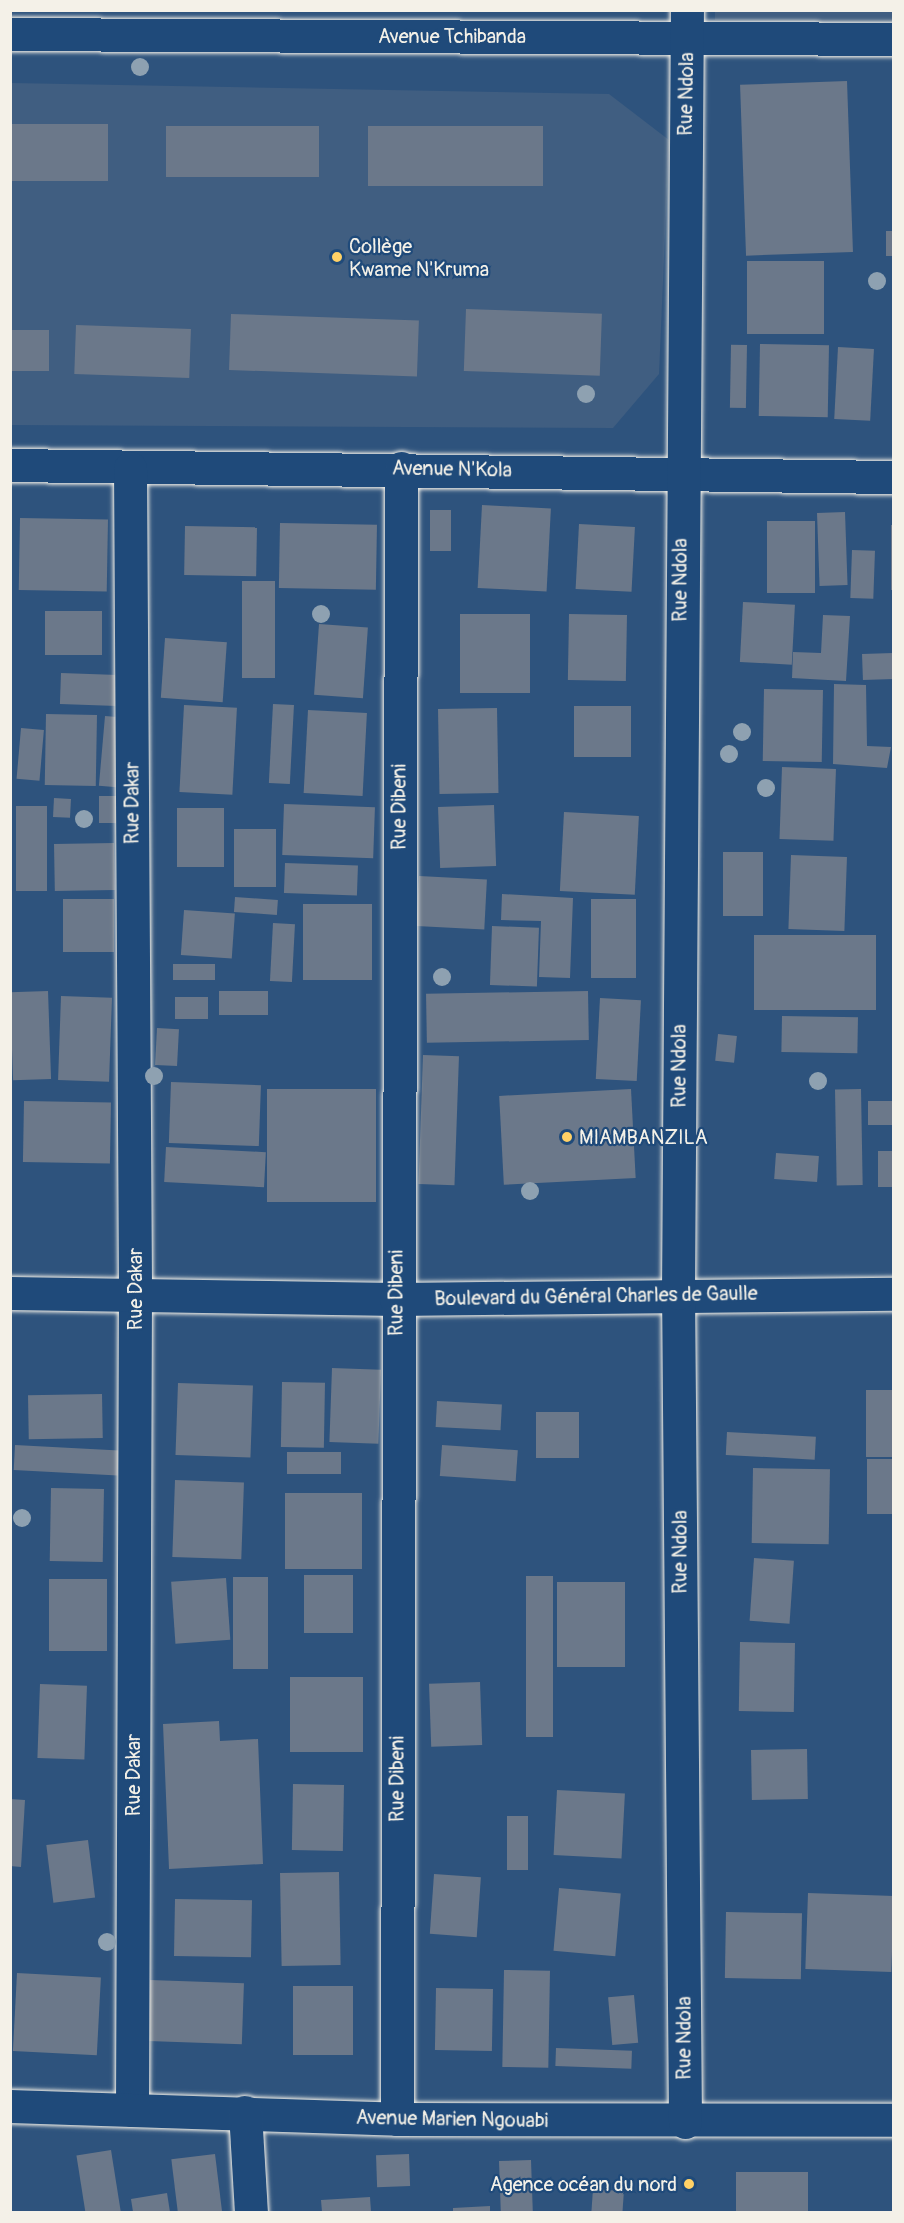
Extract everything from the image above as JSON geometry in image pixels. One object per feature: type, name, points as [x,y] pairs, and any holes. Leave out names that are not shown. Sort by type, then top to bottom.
[{"type":"street","name":"Avenue Tchibanda","points":[[10,34],[115,22],[687,23],[894,39]]},
{"type":"street","name":"Rue Ndola","points":[[685,2122],[678,1293],[680,472],[687,23]]},
{"type":"street","name":"Avenue N'Kola","points":[[10,465],[130,468],[401,468],[894,477]]},
{"type":"street","name":"Rue Dakar","points":[[130,468],[135,1293],[132,2110]]},
{"type":"street","name":"Rue Dibeni","points":[[397,2119],[396,1299],[401,468]]},
{"type":"street","name":"Boulevard du Général Charles de Gaulle","points":[[10,1293],[135,1293],[396,1299],[678,1293],[894,1294]]},
{"type":"street","name":"Avenue Marien Ngouabi","points":[[10,2106],[245,2112],[397,2119],[685,2122],[894,2120]]},
{"type":"street","points":[[245,2112],[251,2212]]},
{"type":"shaded area","points":[[715,11],[893,11],[893,23],[715,20]]},
{"type":"shaded area","name":"Collège Kwame N'Kruma","points":[[11,83],[609,94],[669,140],[659,374],[613,428],[11,425]]},
{"type":"building","points":[[847,81],[853,252],[746,256],[740,85]]},
{"type":"building","points":[[10,124],[108,124],[108,181],[10,181]]},
{"type":"building","points":[[166,126],[319,126],[319,177],[166,177]]},
{"type":"building","points":[[368,126],[543,126],[543,186],[368,186]]},
{"type":"building","points":[[886,231],[894,231],[894,256],[886,256]]},
{"type":"building","points":[[747,261],[824,261],[824,334],[747,334]]},
{"type":"building","points":[[466,309],[602,314],[600,376],[464,371]]},
{"type":"building","points":[[231,314],[419,321],[417,377],[229,370]]},
{"type":"building","points":[[76,325],[191,329],[189,378],[74,374]]},
{"type":"building","points":[[10,330],[49,330],[49,371],[10,371]]},
{"type":"building","points":[[760,344],[829,345],[828,417],[759,416]]},
{"type":"building","points":[[731,345],[747,345],[746,408],[730,408]]},
{"type":"building","points":[[838,347],[874,349],[870,421],[834,419]]},
{"type":"building","points":[[482,505],[551,509],[547,591],[478,588]]},
{"type":"building","points":[[430,510],[451,510],[451,551],[430,551]]},
{"type":"building","points":[[845,512],[848,585],[820,586],[817,513]]},
{"type":"building","points":[[20,518],[108,520],[107,592],[19,590]]},
{"type":"building","points":[[767,521],[815,521],[815,593],[767,593]]},
{"type":"building","points":[[280,523],[377,525],[376,590],[279,588]]},
{"type":"building","points":[[579,524],[635,527],[632,592],[576,589]]},
{"type":"building","points":[[891,525],[894,525],[894,590],[891,590]]},
{"type":"building","points":[[185,526],[257,527],[256,576],[184,575]]},
{"type":"building","points":[[852,550],[875,551],[873,599],[850,598]]},
{"type":"building","points":[[242,581],[275,581],[275,678],[242,678]]},
{"type":"building","points":[[743,602],[795,605],[792,665],[740,662]]},
{"type":"building","points":[[45,611],[102,611],[102,655],[45,655]]},
{"type":"building","points":[[460,614],[530,614],[530,693],[460,693]]},
{"type":"building","points":[[569,614],[627,615],[626,681],[568,680]]},
{"type":"building","points":[[823,615],[850,616],[846,681],[792,678],[793,652],[821,653]]},
{"type":"building","points":[[319,624],[368,627],[363,698],[314,695]]},
{"type":"building","points":[[165,638],[227,642],[223,702],[161,698]]},
{"type":"building","points":[[893,653],[894,679],[863,680],[862,654]]},
{"type":"building","points":[[61,673],[118,675],[117,706],[60,704]]},
{"type":"building","points":[[834,684],[866,685],[867,746],[891,747],[887,768],[833,764]]},
{"type":"building","points":[[764,689],[823,690],[822,762],[763,761]]},
{"type":"building","points":[[273,704],[294,705],[290,784],[269,783]]},
{"type":"building","points":[[184,705],[237,708],[232,795],[179,792]]},
{"type":"building","points":[[574,706],[631,706],[631,757],[574,757]]},
{"type":"building","points":[[497,708],[498,793],[439,794],[438,709]]},
{"type":"building","points":[[308,710],[367,713],[363,796],[304,793]]},
{"type":"building","points":[[46,714],[97,715],[96,786],[45,785]]},
{"type":"building","points":[[105,716],[126,718],[120,788],[99,786]]},
{"type":"building","points":[[21,728],[44,730],[39,781],[17,779]]},
{"type":"building","points":[[782,767],[836,769],[833,841],[779,839]]},
{"type":"building","points":[[99,796],[122,796],[122,823],[99,823]]},
{"type":"building","points":[[54,798],[71,799],[70,818],[53,817]]},
{"type":"building","points":[[284,804],[375,807],[373,858],[282,855]]},
{"type":"building","points":[[494,805],[496,866],[440,868],[438,807]]},
{"type":"building","points":[[16,806],[47,806],[47,891],[16,891]]},
{"type":"building","points":[[177,808],[224,808],[224,867],[177,867]]},
{"type":"building","points":[[564,812],[639,816],[635,895],[560,891]]},
{"type":"building","points":[[234,829],[276,829],[276,887],[234,887]]},
{"type":"building","points":[[114,843],[115,890],[55,891],[54,844]]},
{"type":"building","points":[[723,852],[763,852],[763,916],[723,916]]},
{"type":"building","points":[[791,855],[847,857],[844,931],[788,929]]},
{"type":"building","points":[[285,863],[358,866],[357,896],[284,893]]},
{"type":"building","points":[[419,876],[487,880],[484,929],[416,926]]},
{"type":"building","points":[[502,894],[573,898],[570,978],[539,977],[541,921],[501,920]]},
{"type":"building","points":[[235,897],[278,900],[277,915],[234,912]]},
{"type":"building","points":[[63,899],[114,899],[114,952],[63,952]]},
{"type":"building","points":[[591,899],[636,899],[636,978],[591,978]]},
{"type":"building","points":[[303,904],[372,904],[372,980],[303,980]]},
{"type":"building","points":[[184,910],[235,914],[232,958],[181,955]]},
{"type":"building","points":[[273,923],[295,924],[292,982],[270,981]]},
{"type":"building","points":[[492,926],[539,928],[537,987],[490,985]]},
{"type":"building","points":[[754,935],[876,935],[876,1010],[754,1010]]},
{"type":"building","points":[[173,964],[215,964],[215,980],[173,980]]},
{"type":"building","points":[[48,991],[51,1079],[13,1080],[10,992]]},
{"type":"building","points":[[219,991],[268,991],[268,1015],[219,1015]]},
{"type":"building","points":[[588,991],[589,1040],[427,1043],[426,994]]},
{"type":"building","points":[[61,996],[112,998],[109,1082],[58,1080]]},
{"type":"building","points":[[175,997],[208,997],[208,1019],[175,1019]]},
{"type":"building","points":[[600,998],[641,1000],[637,1081],[596,1079]]},
{"type":"building","points":[[782,1016],[858,1017],[857,1053],[781,1052]]},
{"type":"building","points":[[157,1028],[179,1029],[177,1066],[155,1065]]},
{"type":"building","points":[[718,1034],[737,1036],[734,1063],[715,1061]]},
{"type":"building","points":[[423,1055],[459,1056],[454,1185],[418,1184]]},
{"type":"building","points":[[171,1082],[261,1085],[259,1146],[169,1143]]},
{"type":"building","points":[[267,1089],[376,1089],[376,1202],[267,1202]]},
{"type":"building","name":"MIAMBANZILA","points":[[631,1089],[636,1178],[504,1185],[499,1096]]},
{"type":"building","points":[[835,1089],[861,1089],[863,1185],[837,1185]]},
{"type":"building","points":[[24,1101],[111,1103],[110,1164],[23,1162]]},
{"type":"building","points":[[868,1101],[894,1101],[894,1125],[868,1125]]},
{"type":"building","points":[[166,1147],[266,1152],[264,1187],[164,1182]]},
{"type":"building","points":[[878,1151],[894,1151],[894,1187],[878,1187]]},
{"type":"building","points":[[776,1153],[819,1156],[817,1182],[774,1179]]},
{"type":"building","points":[[332,1368],[381,1370],[378,1444],[329,1442]]},
{"type":"building","points":[[282,1382],[325,1383],[324,1448],[281,1447]]},
{"type":"building","points":[[178,1383],[253,1386],[250,1458],[175,1455]]},
{"type":"building","points":[[866,1390],[894,1390],[894,1457],[866,1457]]},
{"type":"building","points":[[102,1394],[103,1438],[29,1439],[28,1395]]},
{"type":"building","points":[[437,1401],[502,1404],[501,1430],[436,1427]]},
{"type":"building","points":[[536,1412],[579,1412],[579,1458],[536,1458]]},
{"type":"building","points":[[727,1432],[816,1437],[815,1460],[726,1455]]},
{"type":"building","points":[[15,1445],[119,1450],[118,1475],[14,1470]]},
{"type":"building","points":[[442,1445],[518,1450],[516,1481],[440,1476]]},
{"type":"building","points":[[287,1452],[341,1452],[341,1474],[287,1474]]},
{"type":"building","points":[[867,1459],[894,1459],[894,1514],[867,1514]]},
{"type":"building","points":[[753,1468],[830,1469],[829,1544],[752,1543]]},
{"type":"building","points":[[175,1480],[244,1482],[241,1559],[172,1557]]},
{"type":"building","points":[[51,1488],[104,1489],[103,1562],[50,1561]]},
{"type":"building","points":[[285,1493],[362,1493],[362,1569],[285,1569]]},
{"type":"building","points":[[754,1558],[794,1561],[790,1624],[750,1621]]},
{"type":"building","points":[[304,1575],[353,1575],[353,1633],[304,1633]]},
{"type":"building","points":[[526,1576],[553,1576],[553,1737],[526,1737]]},
{"type":"building","points":[[233,1577],[268,1577],[268,1669],[233,1669]]},
{"type":"building","points":[[226,1578],[230,1640],[175,1644],[171,1582]]},
{"type":"building","points":[[49,1579],[107,1579],[107,1651],[49,1651]]},
{"type":"building","points":[[557,1582],[625,1582],[625,1667],[557,1667]]},
{"type":"building","points":[[740,1642],[795,1643],[794,1712],[739,1711]]},
{"type":"building","points":[[290,1677],[363,1677],[363,1752],[290,1752]]},
{"type":"building","points":[[480,1682],[482,1745],[431,1747],[429,1684]]},
{"type":"building","points":[[40,1684],[87,1686],[84,1760],[37,1758]]},
{"type":"building","points":[[219,1721],[220,1741],[258,1739],[263,1864],[169,1869],[163,1724]]},
{"type":"building","points":[[807,1749],[808,1799],[752,1800],[751,1750]]},
{"type":"building","points":[[293,1784],[344,1785],[343,1851],[292,1850]]},
{"type":"building","points":[[557,1790],[625,1794],[622,1858],[554,1855]]},
{"type":"building","points":[[10,1799],[25,1800],[21,1867],[10,1866]]},
{"type":"building","points":[[507,1816],[528,1816],[528,1870],[507,1870]]},
{"type":"building","points":[[88,1840],[95,1898],[53,1903],[46,1845]]},
{"type":"building","points":[[339,1872],[341,1965],[282,1966],[280,1873]]},
{"type":"building","points":[[434,1874],[481,1877],[477,1937],[430,1934]]},
{"type":"building","points":[[559,1888],[621,1893],[615,1956],[554,1951]]},
{"type":"building","points":[[808,1893],[894,1896],[891,1972],[805,1969]]},
{"type":"building","points":[[175,1899],[252,1900],[251,1957],[174,1956]]},
{"type":"building","points":[[726,1912],[802,1913],[801,1979],[725,1978]]},
{"type":"building","points":[[504,1970],[550,1971],[548,2068],[502,2067]]},
{"type":"building","points":[[17,1973],[101,1977],[97,2055],[13,2051]]},
{"type":"building","points":[[150,1980],[244,1983],[242,2044],[148,2041]]},
{"type":"building","points":[[293,1986],[353,1986],[353,2055],[293,2055]]},
{"type":"building","points":[[436,1988],[493,1989],[492,2051],[435,2050]]},
{"type":"building","points":[[634,1995],[638,2043],[612,2045],[608,1997]]},
{"type":"building","points":[[556,2048],[632,2051],[631,2069],[555,2066]]},
{"type":"building","points":[[111,2150],[121,2212],[85,2212],[76,2155]]},
{"type":"building","points":[[215,2154],[222,2212],[178,2212],[171,2159]]},
{"type":"building","points":[[409,2154],[410,2186],[377,2187],[376,2155]]},
{"type":"building","points":[[531,2160],[533,2212],[501,2212],[499,2161]]},
{"type":"building","points":[[736,2172],[808,2172],[808,2212],[736,2212]]},
{"type":"building","points":[[593,2189],[624,2191],[622,2212],[591,2212]]},
{"type":"building","points":[[167,2193],[170,2212],[133,2212],[131,2199]]},
{"type":"building","points":[[370,2197],[371,2212],[322,2212],[321,2200]]},
{"type":"building","points":[[490,2206],[490,2212],[453,2212],[453,2208]]},
{"type":"place","name":"Collège Kwame N'Kruma","points":[[337,257]]},
{"type":"place","name":"MIAMBANZILA","points":[[567,1137]]},
{"type":"place","name":"Agence océan du nord","points":[[689,2184]]}]
